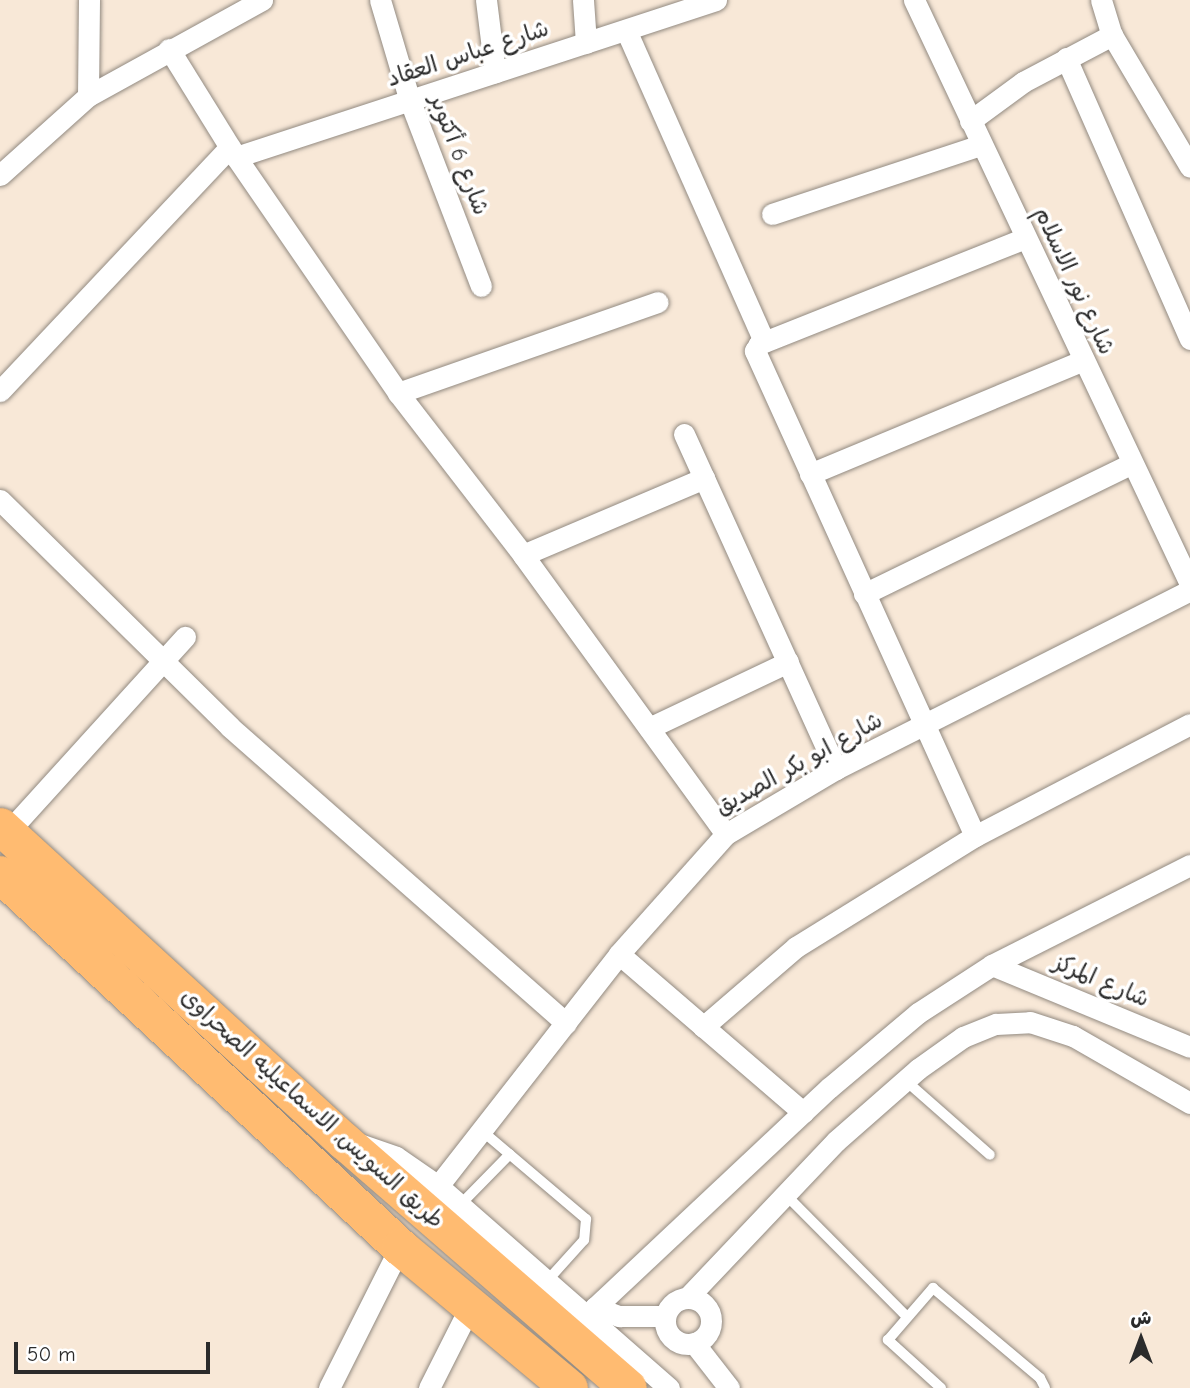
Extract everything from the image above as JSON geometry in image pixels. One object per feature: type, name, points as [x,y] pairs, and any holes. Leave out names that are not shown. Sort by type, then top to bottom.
[{"type":"highway","name":"طريق السويس, الاسماعيليه الصحراوى","points":[[4,830],[344,1140],[628,1388]]},
{"type":"highway","name":"طريق السويس, الاسماعيليه الصحراوى","points":[[0,874],[400,1247],[569,1388]]},
{"type":"street","points":[[88,96],[89,0]]},
{"type":"street","points":[[0,175],[88,96],[262,0]]},
{"type":"street","name":"شارع 6 أكتوبر","points":[[380,0],[410,101],[481,286]]},
{"type":"street","points":[[486,0],[495,72]]},
{"type":"street","points":[[583,0],[586,43]]},
{"type":"street","name":"شارع عباس العقاد","points":[[233,152],[410,101],[716,0]]},
{"type":"street","name":"شارع نور الاسلام","points":[[914,0],[1082,361],[1190,584]]},
{"type":"street","points":[[1101,0],[1112,35],[1190,167]]},
{"type":"street","points":[[626,30],[764,342]]},
{"type":"street","points":[[970,121],[1066,58],[1112,35]]},
{"type":"street","points":[[169,49],[233,152],[398,393],[523,555],[726,834]]},
{"type":"street","points":[[1066,58],[1189,334]]},
{"type":"street","points":[[772,214],[981,145]]},
{"type":"street","points":[[0,391],[233,152]]},
{"type":"street","points":[[975,836],[921,727],[864,594],[755,355],[764,342],[1025,238]]},
{"type":"street","points":[[398,393],[659,302]]},
{"type":"street","points":[[810,474],[1082,361]]},
{"type":"street","points":[[684,434],[836,769]]},
{"type":"street","points":[[864,594],[1132,463]]},
{"type":"street","points":[[523,555],[704,478]]},
{"type":"street","points":[[0,500],[161,662],[566,1023]]},
{"type":"street","name":"شارع ابو بكر الصديق","points":[[438,1186],[619,954],[726,834],[836,769],[1190,590]]},
{"type":"street","points":[[4,830],[185,637]]},
{"type":"street","points":[[649,728],[788,662]]},
{"type":"street","points":[[703,1027],[796,947],[975,836],[1190,724]]},
{"type":"street","points":[[590,1311],[803,1112],[918,1013],[992,965],[1190,865]]},
{"type":"street","points":[[619,954],[803,1112]]},
{"type":"street","name":"شارع المركز","points":[[992,965],[1190,1047]]},
{"type":"street","points":[[729,1388],[695,1343],[672,1338],[665,1317],[673,1303],[688,1297],[784,1193],[905,1080],[963,1037],[996,1024],[1030,1022],[1073,1037],[1190,1103]]},
{"type":"street","points":[[344,1140],[396,1157],[438,1186],[547,1281],[590,1311],[669,1388]]},
{"type":"street","points":[[329,1388],[400,1247]]},
{"type":"street","points":[[688,1297],[702,1302],[710,1314],[710,1329],[695,1343]]},
{"type":"street","points":[[429,1388],[470,1307]]},
{"type":"street","points":[[590,1311],[619,1317],[665,1317]]},
{"type":"lane","points":[[905,1080],[990,1155]]},
{"type":"lane","points":[[481,1130],[581,1214],[588,1226],[584,1240],[547,1281]]},
{"type":"lane","points":[[460,1205],[510,1154]]},
{"type":"lane","points":[[784,1193],[906,1316]]},
{"type":"lane","points":[[941,1388],[888,1340],[929,1290],[939,1290],[1040,1378],[1045,1388]]}]
